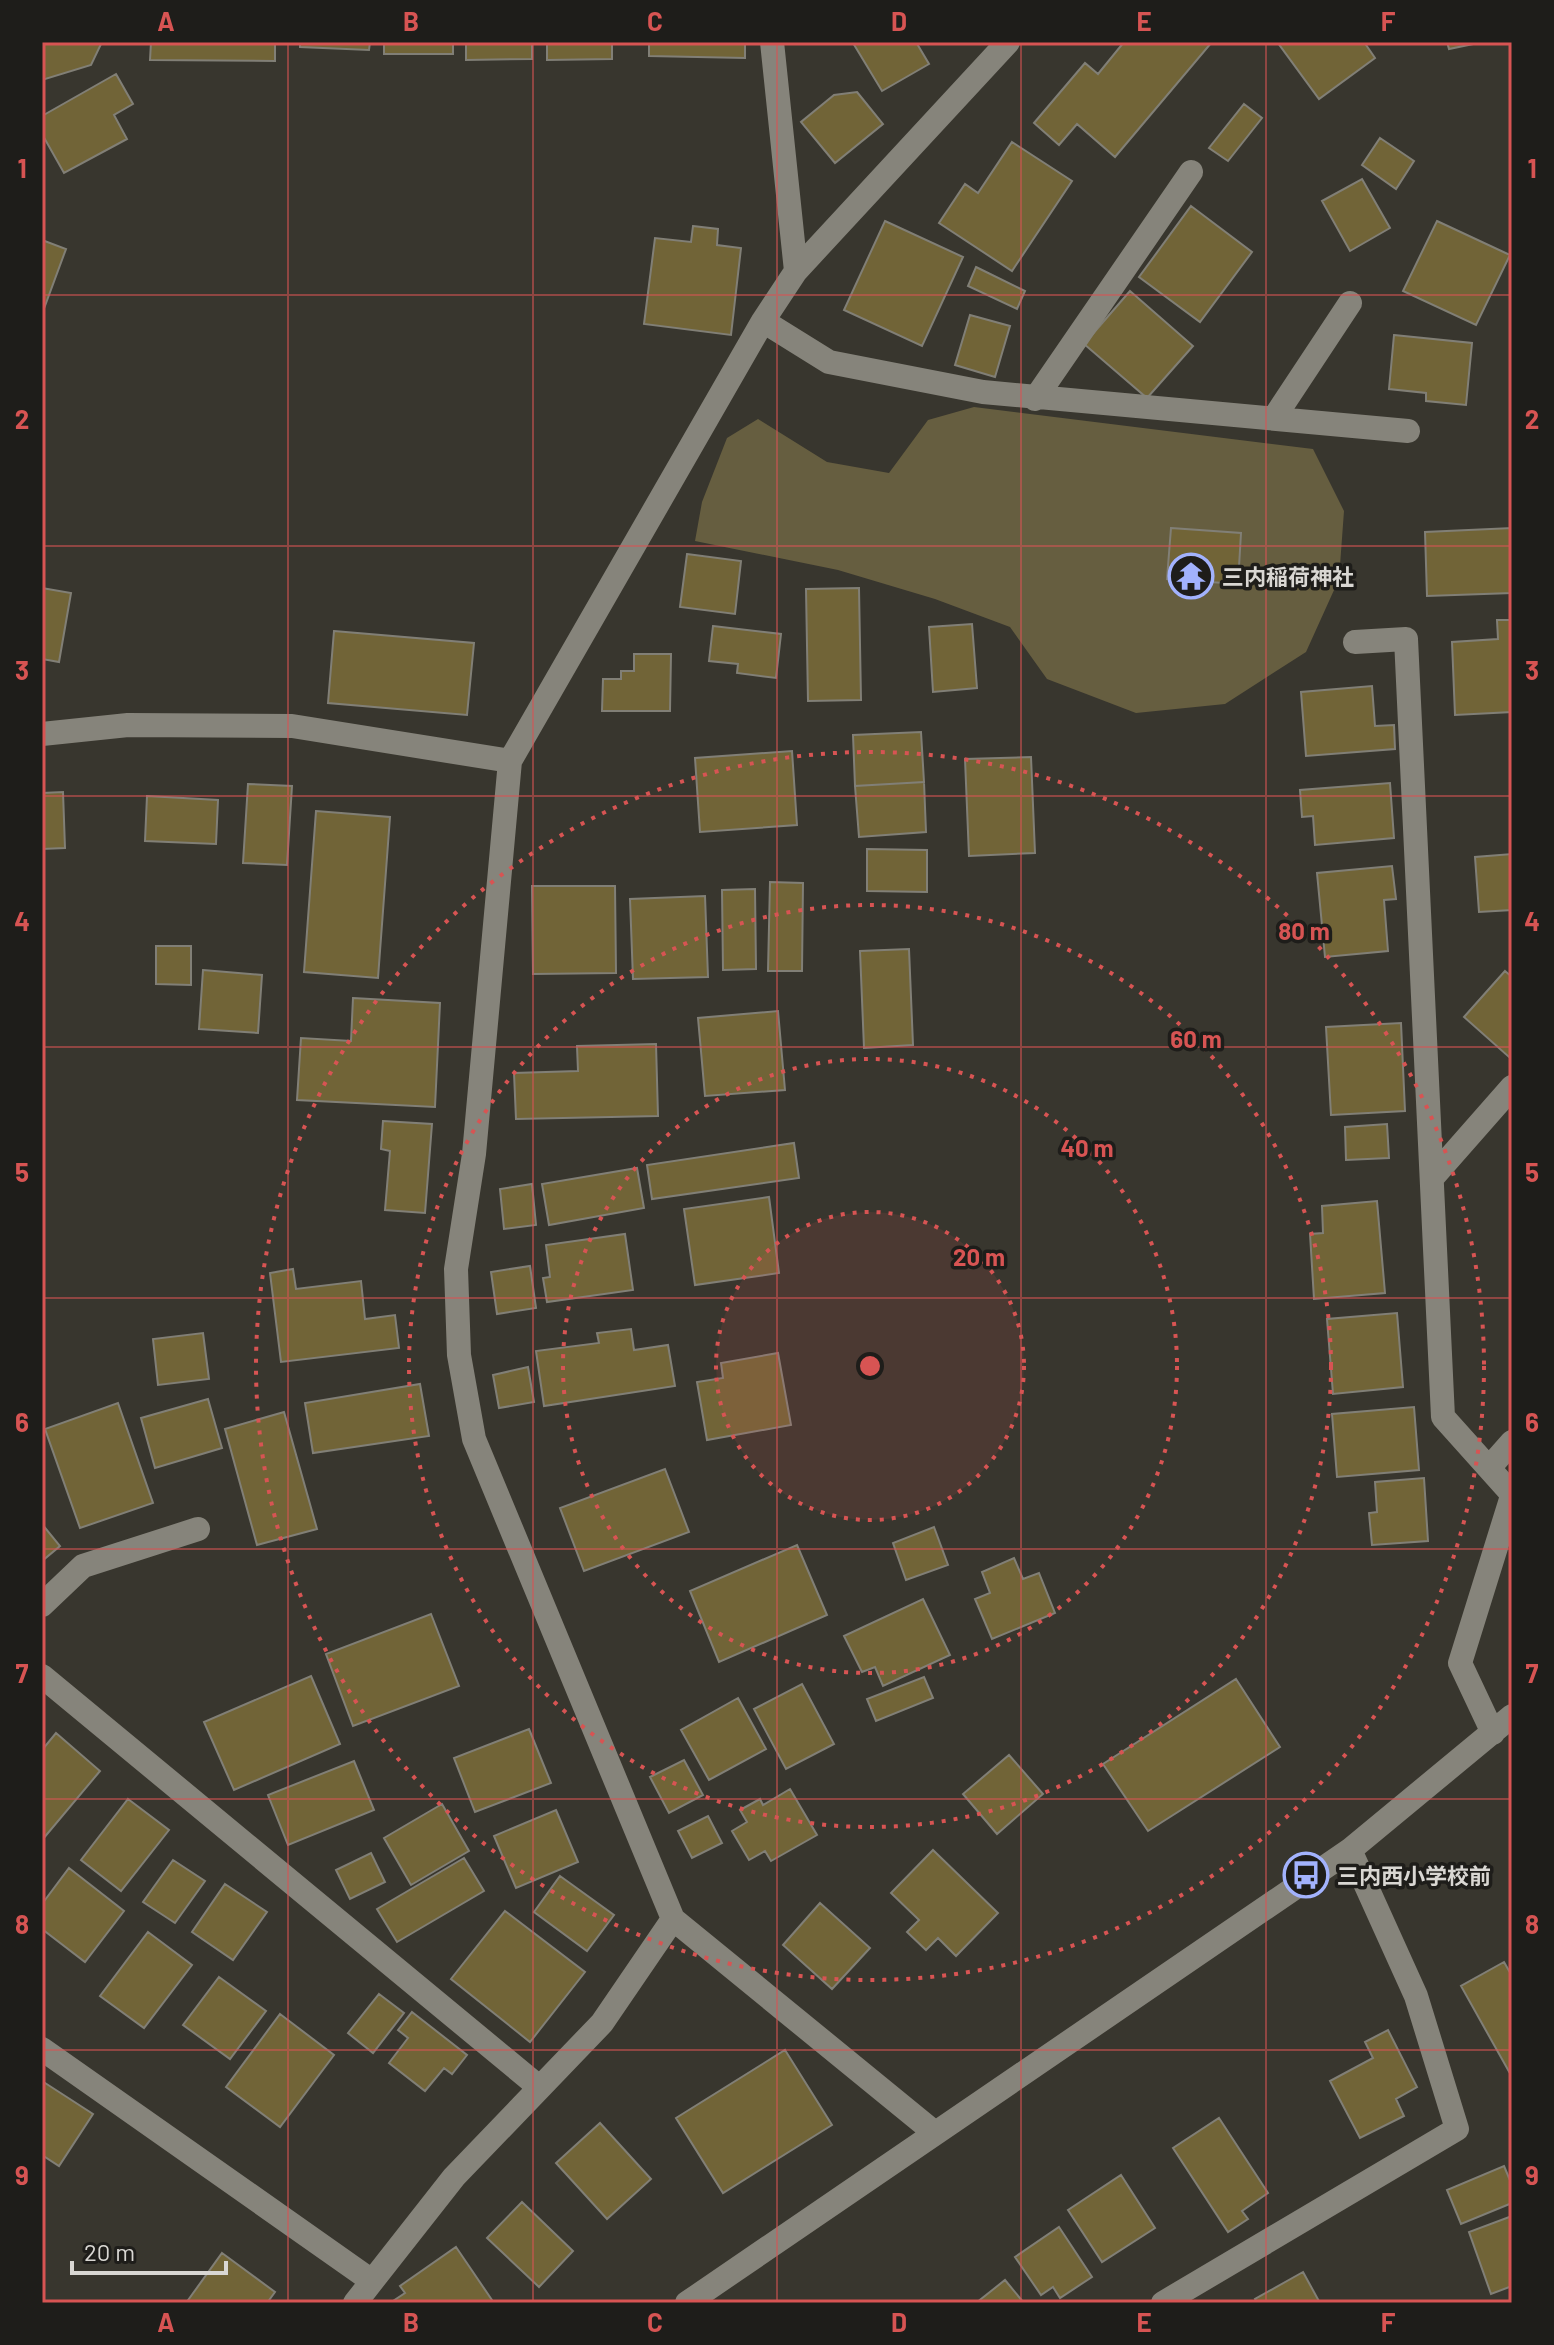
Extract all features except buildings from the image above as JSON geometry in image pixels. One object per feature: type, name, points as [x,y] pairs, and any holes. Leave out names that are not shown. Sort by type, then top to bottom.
[{"type":"street","points":[[772,42],[796,271]]},
{"type":"street","points":[[935,2133],[673,1919],[474,1439],[459,1355],[456,1269],[474,1154],[510,761],[763,321],[796,271],[1008,42]]},
{"type":"street","points":[[1035,399],[1191,172]]},
{"type":"street","points":[[1274,418],[1350,303]]},
{"type":"street","points":[[763,321],[829,362],[983,392],[1408,431]]},
{"type":"street","points":[[1355,642],[1406,639],[1443,1417],[1512,1495],[1460,1663],[1493,1733]]},
{"type":"street","points":[[42,734],[128,725],[292,726],[510,761]]},
{"type":"street","points":[[1432,1178],[1512,1087]]},
{"type":"street","points":[[1489,1468],[1512,1442]]},
{"type":"street","points":[[42,1605],[83,1566],[198,1529]]},
{"type":"street","points":[[42,1676],[539,2087]]},
{"type":"street","points":[[687,2303],[1350,1850],[1512,1716]]},
{"type":"street","points":[[1163,2303],[1457,2129],[1416,1996],[1350,1850]]},
{"type":"street","points":[[355,2303],[454,2177],[602,2023],[673,1919]]},
{"type":"street","points":[[42,2049],[372,2281]]},
{"type":"shaded area","points":[[974,407],[1313,449],[1344,511],[1339,579],[1306,652],[1225,704],[1136,713],[1047,679],[1010,627],[935,599],[838,570],[695,541],[702,502],[727,438],[758,419],[827,462],[889,473],[928,420]]},
{"type":"place","name":"三内稲荷神社","points":[[1191,576]]},
{"type":"place","name":"三内西小学校前","points":[[1306,1875]]}]
